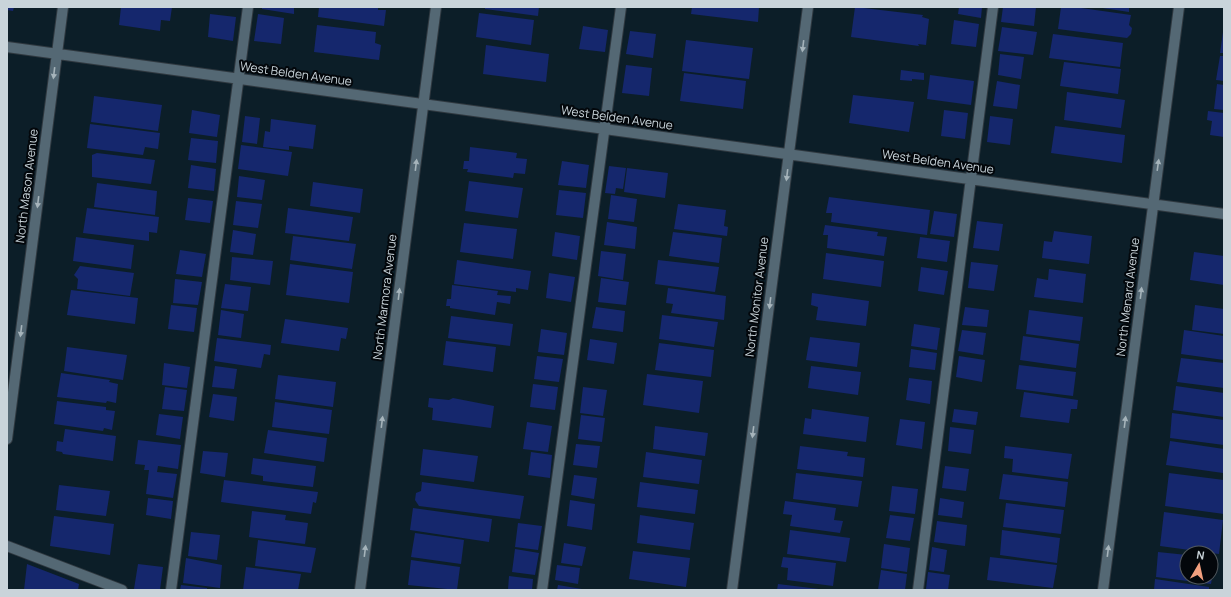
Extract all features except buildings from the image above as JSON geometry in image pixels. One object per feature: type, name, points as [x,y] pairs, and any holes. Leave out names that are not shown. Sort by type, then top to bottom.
[{"type":"street","name":"North Mason Avenue","points":[[7,440],[63,7]]},
{"type":"street","points":[[171,590],[248,7]]},
{"type":"street","name":"North Marmora Avenue","points":[[360,590],[436,7]]},
{"type":"street","points":[[542,590],[621,7]]},
{"type":"street","name":"North Monitor Avenue","points":[[732,590],[808,7]]},
{"type":"street","points":[[918,590],[993,7]]},
{"type":"street","name":"North Menard Avenue","points":[[1103,590],[1179,7]]},
{"type":"street","name":"West Belden Avenue","points":[[7,47],[1224,214]]},
{"type":"street","points":[[7,546],[122,590]]}]
